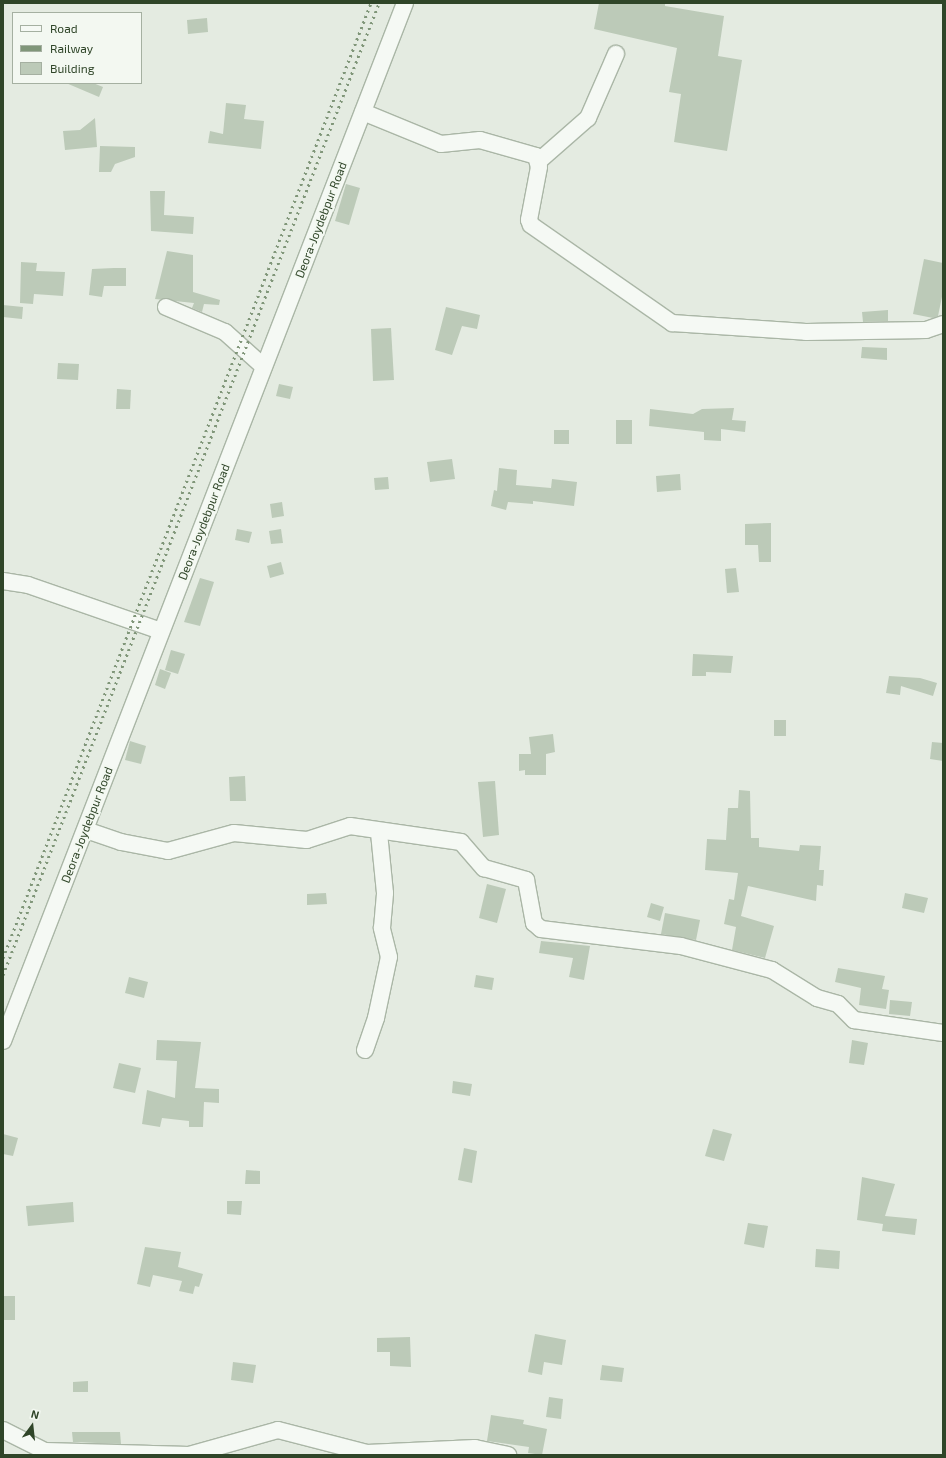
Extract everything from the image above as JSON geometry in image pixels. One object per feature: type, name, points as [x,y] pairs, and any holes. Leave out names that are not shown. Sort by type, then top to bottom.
[{"type":"street","name":"Deora-Joydebpur Road","points":[[3,1041],[405,3]]},
{"type":"street","points":[[616,54],[584,123],[540,160],[529,220],[531,225],[672,323],[806,332],[926,330],[943,324]]},
{"type":"street","points":[[363,112],[441,144],[480,140],[536,156],[540,160]]},
{"type":"street","points":[[166,307],[226,332],[264,367]]},
{"type":"street","points":[[3,582],[28,585],[161,631]]},
{"type":"street","points":[[86,830],[122,842],[168,851],[240,833],[293,840],[307,840],[350,826],[362,826],[379,833],[461,842],[484,868],[522,876],[529,885],[534,923],[541,929],[689,948],[772,970],[817,998],[838,1004],[854,1020],[943,1033]]},
{"type":"street","points":[[365,1050],[376,1018],[389,958],[382,928],[385,893],[379,833]]},
{"type":"street","points":[[3,1430],[32,1451],[189,1455],[278,1430],[367,1453],[475,1448],[508,1455]]},
{"type":"building","points":[[599,3],[665,3],[665,6],[724,16],[718,56],[742,60],[727,151],[674,142],[681,94],[669,92],[677,48],[594,29]]},
{"type":"building","points":[[207,18],[208,32],[188,34],[187,20]]},
{"type":"building","points":[[68,84],[96,84],[103,87],[99,97]]},
{"type":"building","points":[[226,103],[246,105],[244,119],[264,121],[261,149],[208,143],[210,131],[223,134]]},
{"type":"building","points":[[95,118],[97,147],[65,150],[63,131],[80,130]]},
{"type":"building","points":[[100,146],[135,147],[135,157],[115,164],[111,172],[99,172]]},
{"type":"building","points":[[346,184],[360,188],[349,225],[335,221]]},
{"type":"building","points":[[150,191],[165,191],[164,215],[194,217],[193,234],[151,231]]},
{"type":"building","points":[[167,251],[193,255],[193,292],[220,300],[219,305],[204,304],[202,312],[192,308],[194,303],[155,299]]},
{"type":"building","points":[[924,259],[943,263],[943,292],[938,316],[933,318],[913,314]]},
{"type":"building","points":[[21,262],[37,263],[36,271],[65,272],[63,296],[34,294],[33,304],[20,303]]},
{"type":"building","points":[[126,268],[126,286],[104,286],[102,297],[89,295],[92,269]]},
{"type":"building","points":[[3,305],[23,307],[22,319],[3,317]]},
{"type":"building","points":[[446,307],[480,315],[477,329],[462,326],[452,355],[435,350]]},
{"type":"building","points":[[888,310],[888,321],[863,322],[862,312]]},
{"type":"building","points":[[391,328],[394,380],[373,381],[371,329]]},
{"type":"building","points":[[862,347],[887,348],[887,360],[861,358]]},
{"type":"building","points":[[58,363],[79,364],[78,380],[57,379]]},
{"type":"building","points":[[279,384],[293,387],[290,399],[276,396]]},
{"type":"building","points":[[117,389],[131,390],[130,409],[116,409]]},
{"type":"building","points":[[734,408],[732,420],[746,421],[745,432],[721,429],[721,441],[704,440],[704,432],[649,426],[650,409],[693,414],[702,409]]},
{"type":"building","points":[[616,420],[632,420],[632,444],[616,444]]},
{"type":"building","points":[[554,430],[569,430],[569,444],[554,444]]},
{"type":"building","points":[[452,459],[455,479],[430,482],[427,462]]},
{"type":"building","points":[[499,468],[517,470],[516,485],[551,488],[552,479],[577,482],[574,506],[533,501],[533,504],[508,502],[506,510],[491,506],[494,490],[497,491]]},
{"type":"building","points":[[680,474],[681,490],[657,492],[656,476]]},
{"type":"building","points":[[388,477],[389,489],[375,490],[374,478]]},
{"type":"building","points":[[282,502],[284,516],[272,518],[270,504]]},
{"type":"building","points":[[771,523],[771,562],[759,562],[758,545],[745,545],[745,524]]},
{"type":"building","points":[[237,529],[252,532],[249,543],[235,540]]},
{"type":"building","points":[[281,529],[283,543],[271,544],[269,531]]},
{"type":"building","points":[[281,562],[284,574],[270,578],[267,566]]},
{"type":"building","points":[[736,568],[739,592],[727,593],[725,569]]},
{"type":"building","points":[[200,578],[214,582],[200,626],[184,622]]},
{"type":"building","points":[[171,650],[185,654],[178,674],[165,670]]},
{"type":"building","points":[[693,654],[733,656],[731,673],[706,672],[706,676],[692,676]]},
{"type":"building","points":[[160,669],[171,673],[165,689],[155,685]]},
{"type":"building","points":[[889,676],[920,678],[937,683],[933,696],[901,686],[900,695],[886,693]]},
{"type":"building","points":[[774,720],[786,720],[786,736],[774,736]]},
{"type":"building","points":[[553,734],[555,752],[546,754],[546,775],[525,775],[525,770],[519,771],[519,754],[531,754],[529,737]]},
{"type":"building","points":[[130,741],[146,746],[141,764],[125,760]]},
{"type":"building","points":[[932,742],[943,743],[943,761],[930,759]]},
{"type":"building","points":[[245,776],[246,801],[230,801],[229,777]]},
{"type":"building","points":[[495,781],[499,835],[483,837],[478,782]]},
{"type":"building","points":[[739,790],[750,791],[751,838],[759,838],[759,847],[799,851],[800,845],[821,846],[819,870],[824,870],[823,886],[817,885],[816,901],[748,886],[741,916],[774,926],[765,958],[732,950],[736,927],[724,924],[729,899],[734,900],[738,873],[705,870],[707,839],[726,840],[728,808],[738,808]]},
{"type":"building","points":[[487,884],[506,889],[497,923],[479,918]]},
{"type":"building","points":[[326,893],[327,904],[307,905],[307,894]]},
{"type":"building","points":[[905,893],[928,898],[924,913],[902,908]]},
{"type":"building","points":[[651,903],[664,907],[660,921],[647,917]]},
{"type":"building","points":[[665,913],[700,920],[696,940],[661,934]]},
{"type":"building","points":[[541,941],[590,946],[584,980],[569,977],[573,958],[539,953]]},
{"type":"building","points":[[838,968],[885,976],[882,989],[889,990],[886,1009],[859,1005],[861,988],[835,982]]},
{"type":"building","points":[[476,975],[494,978],[492,990],[474,987]]},
{"type":"building","points":[[129,977],[148,982],[144,998],[125,993]]},
{"type":"building","points":[[890,1000],[912,1002],[910,1016],[889,1014]]},
{"type":"building","points":[[157,1040],[201,1042],[195,1088],[219,1089],[219,1103],[204,1102],[203,1127],[189,1127],[189,1121],[162,1118],[160,1127],[142,1124],[147,1090],[175,1098],[177,1061],[156,1060]]},
{"type":"building","points":[[852,1040],[868,1043],[864,1065],[849,1063]]},
{"type":"building","points":[[119,1063],[141,1068],[135,1093],[113,1088]]},
{"type":"building","points":[[453,1081],[472,1084],[470,1096],[452,1093]]},
{"type":"building","points":[[713,1129],[732,1134],[724,1161],[705,1156]]},
{"type":"building","points":[[3,1134],[18,1138],[13,1156],[3,1154]]},
{"type":"building","points":[[464,1148],[477,1151],[472,1183],[458,1180]]},
{"type":"building","points":[[246,1170],[260,1171],[260,1184],[245,1184]]},
{"type":"building","points":[[862,1177],[895,1184],[885,1216],[917,1219],[915,1235],[882,1231],[883,1224],[857,1220]]},
{"type":"building","points":[[227,1201],[242,1201],[241,1215],[227,1214]]},
{"type":"building","points":[[73,1202],[74,1222],[28,1226],[26,1206]]},
{"type":"building","points":[[748,1223],[768,1226],[764,1248],[744,1244]]},
{"type":"building","points":[[145,1247],[181,1252],[178,1267],[203,1274],[199,1287],[195,1286],[193,1294],[179,1291],[182,1281],[153,1275],[150,1287],[137,1284]]},
{"type":"building","points":[[816,1249],[840,1251],[839,1269],[815,1267]]},
{"type":"building","points":[[3,1296],[15,1296],[15,1320],[3,1320]]},
{"type":"building","points":[[535,1334],[566,1340],[562,1365],[544,1362],[542,1375],[528,1372]]},
{"type":"building","points":[[410,1337],[411,1367],[390,1366],[390,1352],[377,1352],[377,1338]]},
{"type":"building","points":[[233,1362],[256,1365],[253,1383],[231,1380]]},
{"type":"building","points":[[602,1365],[624,1368],[622,1382],[600,1380]]},
{"type":"building","points":[[88,1381],[88,1392],[73,1392],[73,1382]]},
{"type":"building","points":[[549,1397],[563,1399],[561,1419],[546,1417]]},
{"type":"building","points":[[491,1415],[524,1420],[523,1424],[547,1429],[542,1455],[528,1453],[529,1447],[487,1441]]},
{"type":"building","points":[[72,1432],[120,1432],[121,1444],[73,1442]]},
{"type":"railway","points":[[3,958],[371,3]]},
{"type":"railway","points":[[3,975],[379,3]]}]
